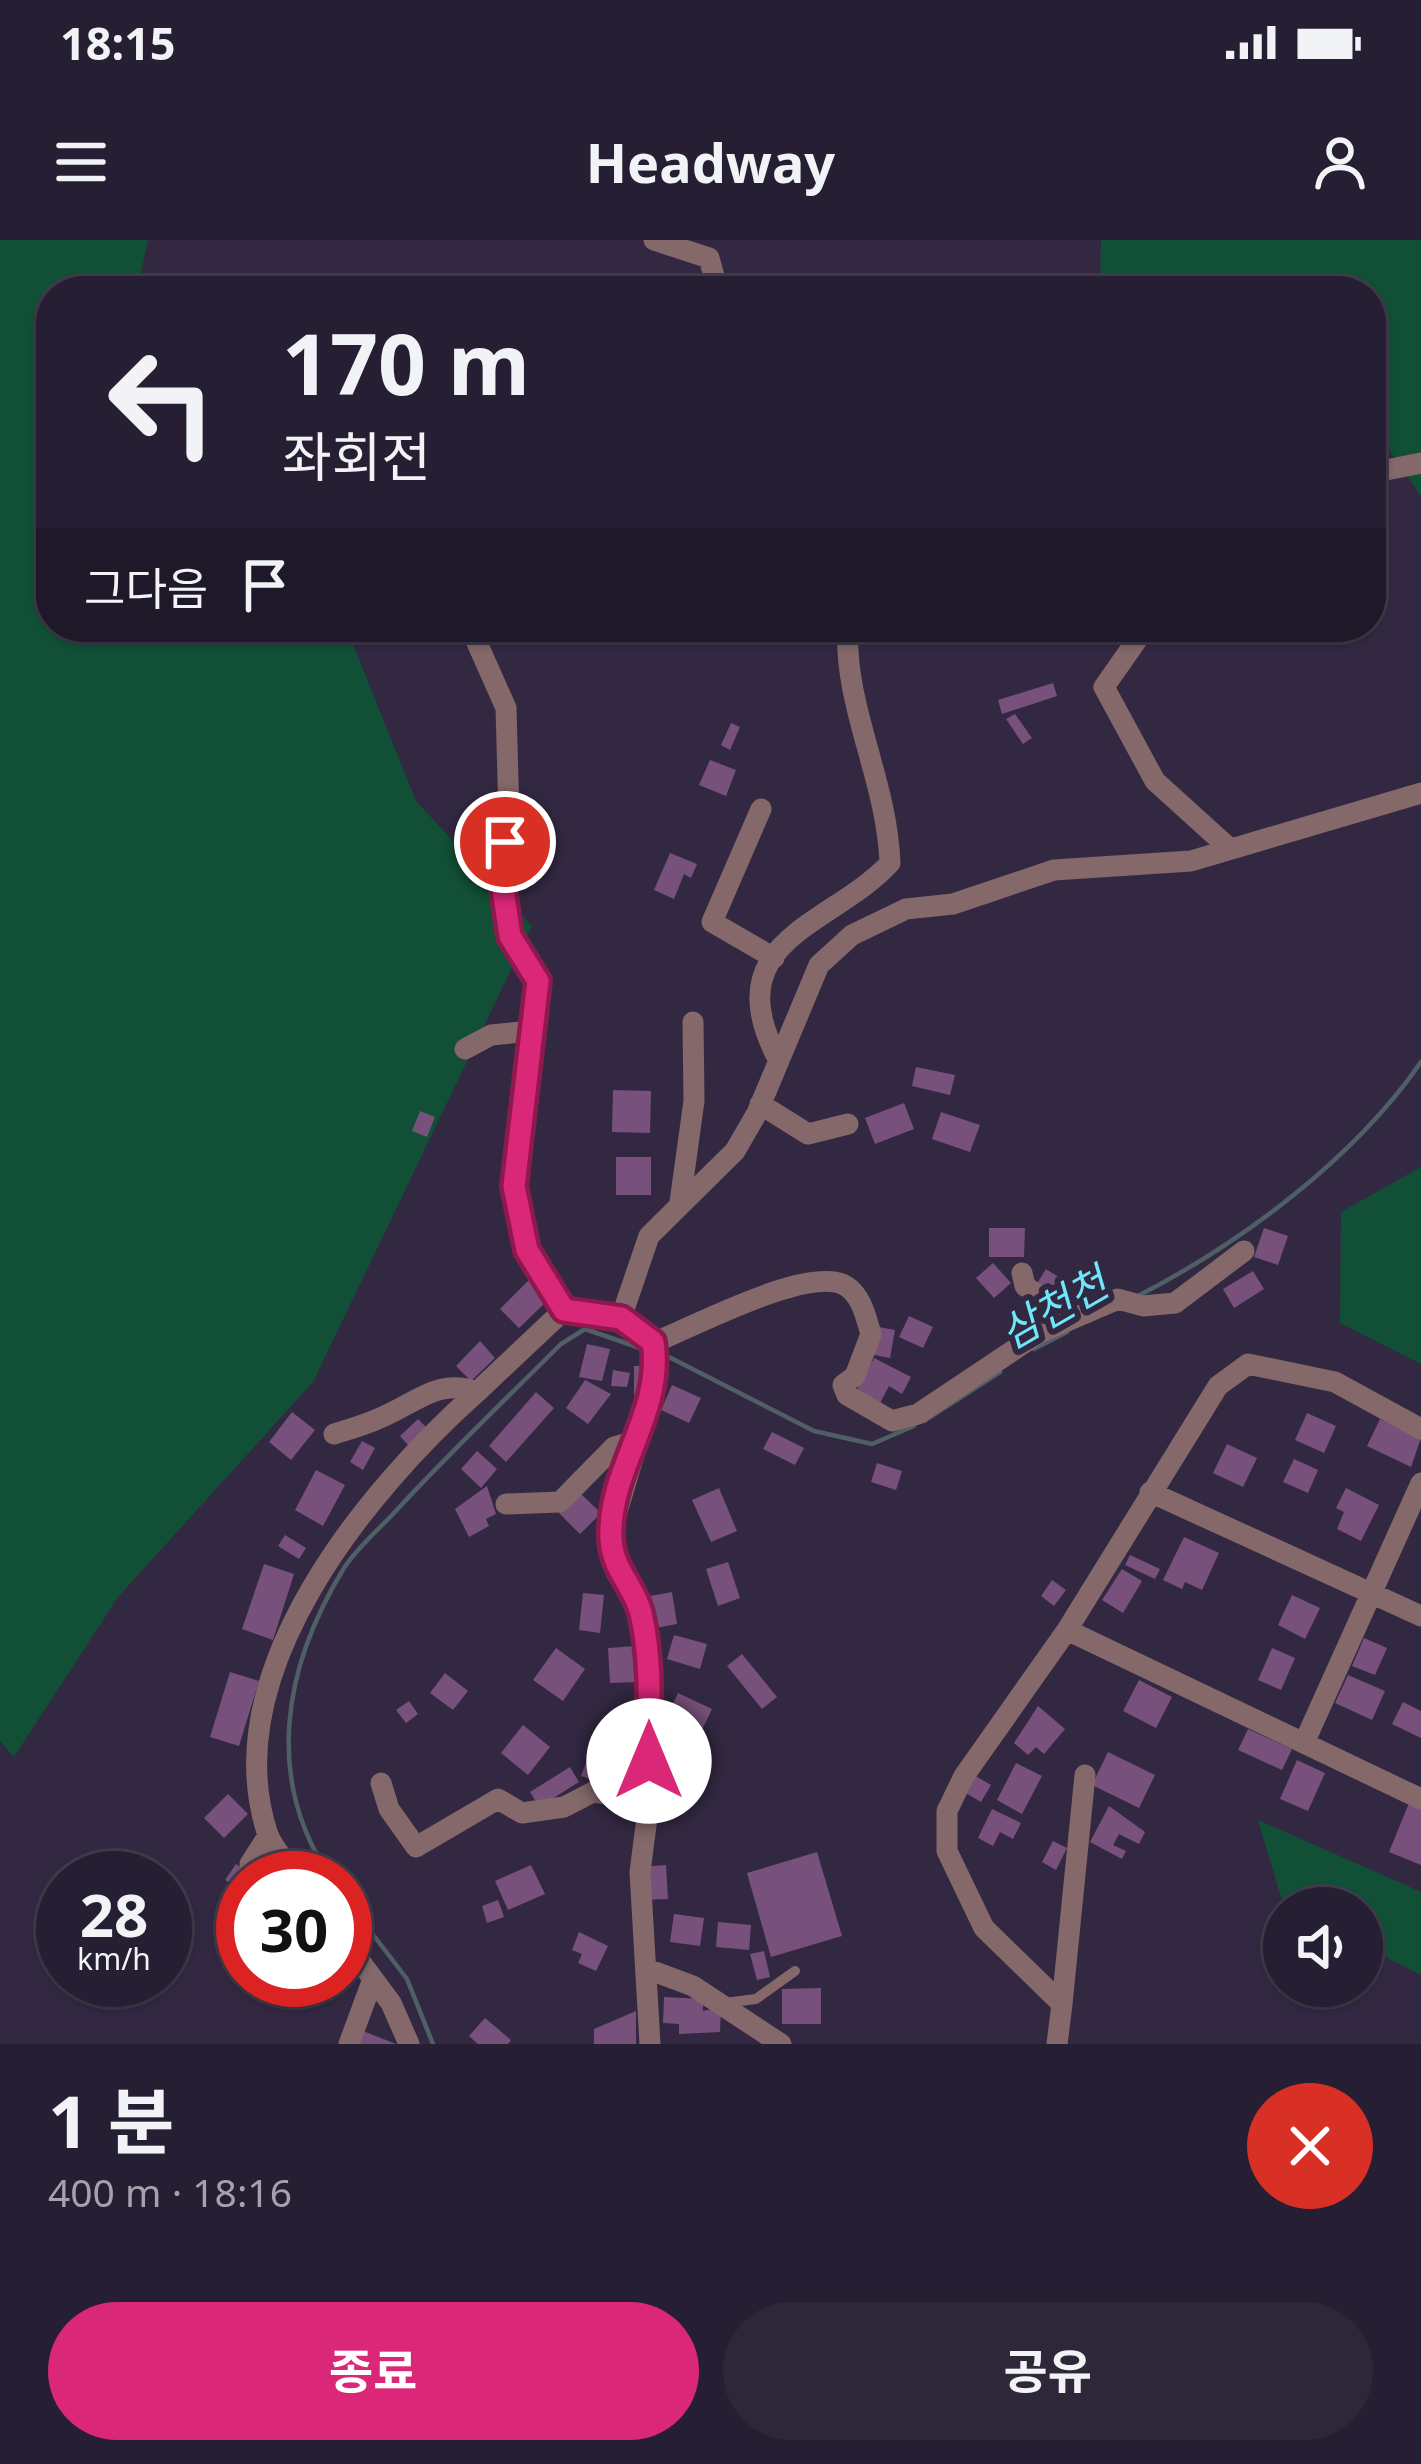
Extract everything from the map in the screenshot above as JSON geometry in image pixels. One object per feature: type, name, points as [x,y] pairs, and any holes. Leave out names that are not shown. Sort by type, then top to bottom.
[{"type":"street","points":[[654,240],[709,258],[714,276]]},
{"type":"street","points":[[1386,470],[1421,463]]},
{"type":"street","points":[[477,642],[506,708],[509,816],[500,869],[510,936],[538,981],[514,1186],[527,1250],[564,1310]]},
{"type":"street","points":[[776,1055],[761,1025],[766,974],[784,940],[872,884],[890,863],[889,813],[846,663],[847,642]]},
{"type":"street","points":[[1136,642],[1104,687],[1121,728],[1155,781],[1229,848]]},
{"type":"street","points":[[621,1318],[649,1236],[735,1151],[760,1104],[776,1055],[818,965],[852,935],[906,909],[953,904],[1054,870],[1191,861],[1421,793]]},
{"type":"street","points":[[760,809],[712,922],[774,958]]},
{"type":"street","points":[[680,1202],[694,1101],[693,1022]]},
{"type":"street","points":[[465,1049],[490,1035],[531,1031]]},
{"type":"street","points":[[760,1104],[808,1134],[848,1124]]},
{"type":"street","points":[[653,1342],[783,1289],[838,1282],[851,1288],[871,1334],[855,1376],[843,1385],[865,1408],[892,1420],[918,1414],[1039,1333],[1130,1302],[1175,1303],[1244,1251]]},
{"type":"street","points":[[1022,1273],[1025,1286],[1049,1304],[1039,1333]]},
{"type":"street","points":[[564,1310],[621,1318],[653,1342],[658,1375],[610,1534],[616,1572],[640,1609],[648,1668],[648,1811],[640,1872],[650,1970],[650,2044]]},
{"type":"street","points":[[278,1851],[268,1836],[258,1743],[278,1661],[306,1596],[337,1547],[439,1426],[564,1310]]},
{"type":"street","points":[[1062,2004],[985,1928],[947,1851],[947,1811],[964,1776],[1067,1630],[1218,1386],[1248,1364],[1335,1382],[1421,1429]]},
{"type":"street","points":[[334,1434],[383,1418],[425,1393],[458,1384],[477,1392]]},
{"type":"street","points":[[506,1504],[560,1502],[614,1447],[638,1440]]},
{"type":"street","points":[[1304,1743],[1421,1484]]},
{"type":"street","points":[[1150,1492],[1421,1616]]},
{"type":"street","points":[[1067,1630],[1421,1798]]},
{"type":"street","points":[[1057,2044],[1084,1775]]},
{"type":"street","points":[[381,1783],[389,1809],[416,1847],[497,1799],[522,1813],[564,1807],[593,1792],[624,1797],[648,1811]]},
{"type":"street","points":[[258,1851],[268,1836]]},
{"type":"street","points":[[650,1970],[721,2003],[781,2044]]},
{"type":"street","points":[[349,2044],[373,1979]]},
{"type":"street","points":[[373,1979],[409,2044]]},
{"type":"lane","points":[[721,2003],[756,1999],[795,1971]]},
{"type":"green space","points":[[0,240],[148,240],[140,276],[36,276],[36,642],[352,642],[416,801],[532,926],[313,1382],[118,1597],[14,1757],[0,1741]]},
{"type":"green space","points":[[1101,240],[1421,240],[1421,496],[1386,445],[1386,276],[1100,276]]},
{"type":"green space","points":[[1421,1167],[1421,1364],[1340,1323],[1341,1212]]},
{"type":"green space","points":[[1258,1820],[1421,1892],[1421,1975],[1383,1956],[1383,1887],[1278,1887]]},
{"type":"building","points":[[1053,683],[1057,696],[1002,714],[998,700]]},
{"type":"building","points":[[1015,714],[1032,738],[1023,744],[1006,719]]},
{"type":"building","points":[[731,723],[740,727],[730,750],[721,745]]},
{"type":"building","points":[[710,760],[736,770],[726,796],[699,785]]},
{"type":"building","points":[[670,853],[697,864],[691,878],[684,874],[674,899],[654,890]]},
{"type":"building","points":[[916,1067],[955,1075],[950,1095],[912,1086]]},
{"type":"building","points":[[613,1090],[651,1091],[650,1133],[612,1132]]},
{"type":"building","points":[[904,1103],[914,1129],[875,1144],[865,1118]]},
{"type":"building","points":[[420,1111],[435,1117],[427,1137],[412,1131]]},
{"type":"building","points":[[941,1112],[980,1125],[970,1152],[932,1139]]},
{"type":"building","points":[[616,1157],[651,1157],[651,1195],[616,1195]]},
{"type":"building","points":[[989,1228],[1025,1228],[1024,1257],[989,1257]]},
{"type":"building","points":[[1264,1228],[1288,1236],[1278,1265],[1254,1257]]},
{"type":"building","points":[[993,1263],[1011,1283],[994,1298],[976,1278]]},
{"type":"building","points":[[1046,1269],[1074,1287],[1064,1303],[1036,1285]]},
{"type":"building","points":[[1253,1271],[1264,1289],[1234,1308],[1223,1289]]},
{"type":"building","points":[[533,1276],[545,1303],[519,1328],[500,1309]]},
{"type":"building","points":[[909,1316],[933,1327],[923,1348],[899,1337]]},
{"type":"building","points":[[879,1327],[895,1330],[890,1358],[874,1355]]},
{"type":"building","points":[[480,1341],[495,1358],[471,1381],[456,1366]]},
{"type":"building","points":[[587,1344],[610,1349],[602,1381],[579,1377]]},
{"type":"building","points":[[874,1358],[911,1377],[902,1394],[889,1386],[879,1405],[856,1392]]},
{"type":"building","points":[[634,1366],[650,1366],[648,1394],[634,1396]]},
{"type":"building","points":[[613,1370],[630,1373],[627,1387],[611,1386]]},
{"type":"building","points":[[585,1380],[611,1394],[588,1424],[566,1408]]},
{"type":"building","points":[[672,1385],[701,1398],[689,1423],[661,1410]]},
{"type":"building","points":[[536,1392],[554,1408],[506,1462],[489,1446]]},
{"type":"building","points":[[292,1412],[315,1430],[291,1460],[269,1442]]},
{"type":"building","points":[[1307,1413],[1336,1426],[1324,1453],[1295,1440]]},
{"type":"building","points":[[418,1419],[426,1427],[409,1446],[400,1436]]},
{"type":"building","points":[[1380,1419],[1421,1438],[1411,1467],[1367,1446]]},
{"type":"building","points":[[772,1432],[804,1448],[795,1465],[763,1449]]},
{"type":"building","points":[[362,1441],[375,1448],[363,1470],[350,1462]]},
{"type":"building","points":[[1227,1444],[1257,1458],[1243,1487],[1213,1473]]},
{"type":"building","points":[[477,1451],[497,1469],[481,1488],[461,1469]]},
{"type":"building","points":[[1294,1459],[1318,1470],[1308,1493],[1283,1482]]},
{"type":"building","points":[[877,1463],[902,1471],[896,1490],[871,1482]]},
{"type":"building","points":[[316,1470],[345,1485],[323,1526],[295,1510]]},
{"type":"building","points":[[487,1486],[496,1514],[486,1519],[489,1526],[469,1537],[455,1509]]},
{"type":"building","points":[[719,1488],[737,1531],[711,1542],[692,1500]]},
{"type":"building","points":[[1346,1488],[1379,1505],[1361,1541],[1337,1529],[1344,1512],[1336,1508]]},
{"type":"building","points":[[580,1493],[601,1513],[580,1534],[559,1513]]},
{"type":"building","points":[[285,1535],[306,1548],[299,1559],[278,1546]]},
{"type":"building","points":[[1184,1537],[1219,1553],[1202,1590],[1185,1582],[1182,1589],[1163,1580]]},
{"type":"building","points":[[1130,1555],[1160,1569],[1155,1579],[1125,1565]]},
{"type":"building","points":[[728,1562],[740,1598],[718,1606],[706,1569]]},
{"type":"building","points":[[264,1564],[294,1574],[273,1640],[242,1629]]},
{"type":"building","points":[[1122,1569],[1142,1581],[1123,1613],[1102,1600]]},
{"type":"building","points":[[1052,1580],[1066,1590],[1054,1606],[1041,1596]]},
{"type":"building","points":[[672,1592],[677,1624],[650,1629],[645,1597]]},
{"type":"building","points":[[583,1593],[604,1595],[600,1633],[579,1630]]},
{"type":"building","points":[[1292,1595],[1320,1608],[1305,1639],[1278,1625]]},
{"type":"building","points":[[674,1635],[707,1644],[700,1669],[667,1659]]},
{"type":"building","points":[[1364,1638],[1387,1648],[1375,1675],[1352,1666]]},
{"type":"building","points":[[636,1646],[638,1682],[610,1683],[608,1648]]},
{"type":"building","points":[[556,1648],[585,1669],[563,1701],[533,1680]]},
{"type":"building","points":[[1272,1648],[1295,1658],[1281,1690],[1258,1680]]},
{"type":"building","points":[[742,1654],[777,1697],[762,1709],[727,1666]]},
{"type":"building","points":[[230,1672],[259,1681],[239,1746],[210,1737]]},
{"type":"building","points":[[445,1673],[468,1691],[453,1710],[430,1693]]},
{"type":"building","points":[[1348,1675],[1385,1691],[1372,1720],[1335,1703]]},
{"type":"building","points":[[1139,1680],[1172,1697],[1156,1728],[1123,1711]]},
{"type":"building","points":[[678,1693],[712,1709],[703,1728],[669,1712]]},
{"type":"building","points":[[409,1701],[418,1714],[406,1723],[396,1710]]},
{"type":"building","points":[[1403,1702],[1421,1711],[1421,1738],[1392,1724]]},
{"type":"building","points":[[1038,1706],[1065,1729],[1044,1754],[1036,1747],[1028,1755],[1014,1743]]},
{"type":"building","points":[[523,1725],[550,1747],[528,1775],[501,1753]]},
{"type":"building","points":[[1248,1729],[1292,1749],[1282,1770],[1238,1750]]},
{"type":"building","points":[[679,1745],[696,1753],[691,1764],[703,1769],[697,1782],[687,1777],[680,1791],[661,1782]]},
{"type":"building","points":[[592,1747],[615,1756],[605,1784],[581,1776]]},
{"type":"building","points":[[622,1747],[642,1747],[643,1786],[631,1786],[631,1769],[622,1769]]},
{"type":"building","points":[[1108,1752],[1155,1775],[1139,1808],[1092,1785]]},
{"type":"building","points":[[1297,1760],[1325,1773],[1308,1811],[1280,1799]]},
{"type":"building","points":[[1016,1763],[1042,1776],[1022,1814],[997,1800]]},
{"type":"building","points":[[570,1767],[579,1782],[539,1807],[530,1792]]},
{"type":"building","points":[[974,1775],[991,1785],[981,1802],[964,1792]]},
{"type":"building","points":[[228,1794],[248,1814],[224,1838],[204,1818]]},
{"type":"building","points":[[1409,1803],[1421,1808],[1421,1865],[1389,1852]]},
{"type":"building","points":[[1109,1806],[1145,1832],[1139,1844],[1119,1834],[1113,1845],[1126,1851],[1122,1859],[1090,1842]]},
{"type":"building","points":[[992,1809],[1021,1823],[1013,1839],[1000,1832],[993,1846],[978,1838]]},
{"type":"building","points":[[1053,1841],[1067,1848],[1056,1870],[1042,1862]]},
{"type":"building","points":[[817,1852],[842,1936],[771,1957],[747,1873]]},
{"type":"building","points":[[531,1865],[545,1894],[508,1910],[495,1881]]},
{"type":"building","points":[[666,1865],[668,1899],[642,1900],[641,1867]]},
{"type":"building","points":[[498,1900],[504,1917],[487,1923],[482,1906]]},
{"type":"building","points":[[674,1914],[704,1918],[700,1946],[670,1942]]},
{"type":"building","points":[[718,1922],[751,1925],[749,1950],[716,1947]]},
{"type":"building","points":[[579,1932],[608,1946],[596,1971],[578,1963],[582,1954],[572,1950]]},
{"type":"building","points":[[764,1951],[770,1977],[757,1980],[750,1954]]},
{"type":"building","points":[[821,1988],[821,2024],[782,2024],[782,1989]]},
{"type":"building","points":[[664,1997],[703,1999],[703,2011],[721,2007],[720,2032],[679,2034],[679,2024],[663,2023]]},
{"type":"building","points":[[636,2011],[636,2044],[594,2044],[594,2029]]},
{"type":"building","points":[[485,2018],[511,2040],[508,2044],[478,2044],[469,2036]]},
{"type":"building","points":[[363,2031],[396,2044],[358,2044]]},
{"type":"waterway","name":"삼천천","points":[[1136,1297],[1215,1251],[1292,1196],[1363,1132],[1421,1062]]},
{"type":"waterway","name":"삼천천","points":[[316,1851],[296,1801],[289,1722],[307,1644],[344,1568],[561,1344],[585,1329],[640,1348]]},
{"type":"waterway","name":"삼천천","points":[[1034,1349],[1067,1332]]},
{"type":"waterway","name":"삼천천","points":[[669,1357],[814,1431],[872,1444],[914,1426]]},
{"type":"waterway","name":"삼천천","points":[[924,1421],[1000,1372]]},
{"type":"waterway","name":"삼천천","points":[[372,1933],[407,1979],[433,2044]]},
{"type":"route","points":[[505,842],[500,869],[510,936],[538,981],[514,1186],[527,1250],[564,1310],[621,1318],[653,1342],[658,1375],[610,1534],[616,1572],[640,1609],[648,1668],[649,1761]]}]
